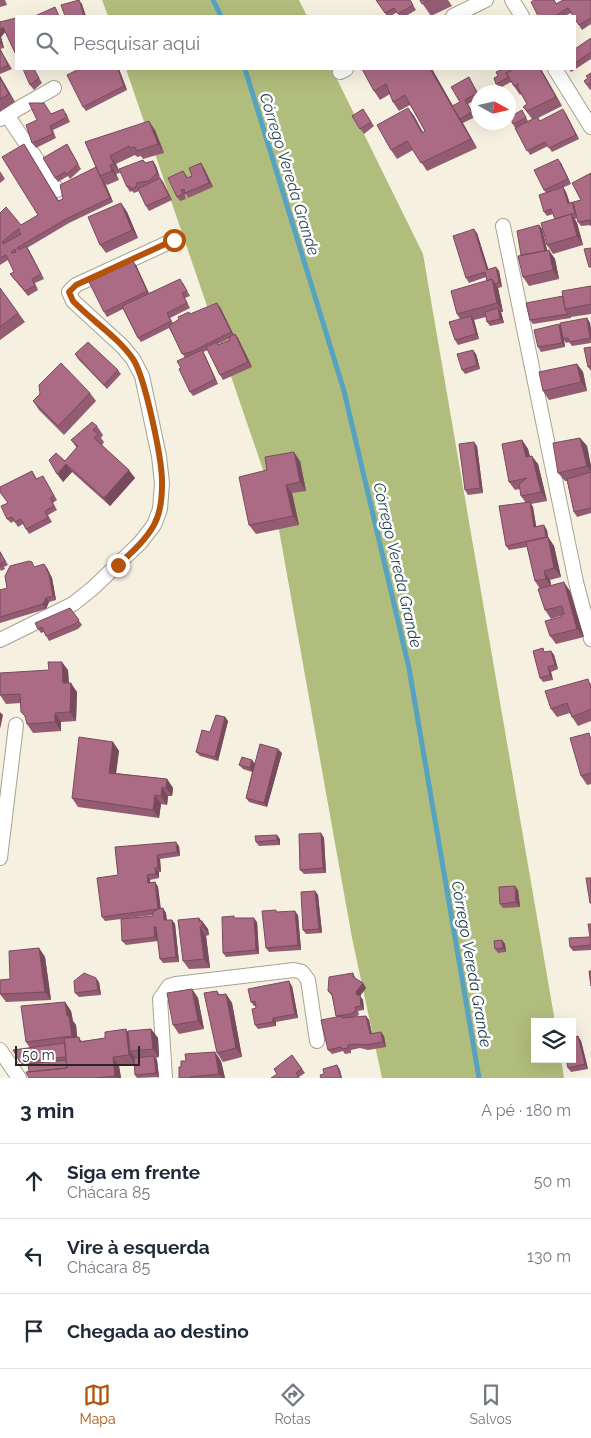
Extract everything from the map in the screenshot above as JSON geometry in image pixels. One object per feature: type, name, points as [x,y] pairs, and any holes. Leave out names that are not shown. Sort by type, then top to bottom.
[{"type":"street","points":[[455,15],[486,0]]},
{"type":"street","points":[[512,0],[521,15]]},
{"type":"street","points":[[556,70],[591,127]]},
{"type":"street","points":[[54,88],[4,117],[57,190]]},
{"type":"street","points":[[503,226],[566,533],[591,639]]},
{"type":"street","points":[[0,640],[73,604],[140,543],[154,525],[160,509],[162,483],[142,376],[133,359],[122,346],[73,301],[69,292],[76,285],[174,240]]},
{"type":"street","points":[[0,858],[16,725]]},
{"type":"street","points":[[164,1078],[160,999],[170,986],[176,984],[294,970],[302,972],[308,980],[316,1041]]},
{"type":"street","points":[[0,1050],[19,1078]]},
{"type":"green space","points":[[102,0],[299,0],[306,15],[108,15]]},
{"type":"green space","points":[[126,70],[332,70],[423,254],[554,1018],[531,1018],[531,1063],[562,1063],[564,1078],[382,1078],[352,938],[274,502]]},
{"type":"building","points":[[79,0],[84,15],[65,15],[61,5]]},
{"type":"building","points":[[376,0],[410,0],[413,5],[398,14],[394,8],[385,13]]},
{"type":"building","points":[[420,0],[429,0],[422,4]]},
{"type":"building","points":[[534,0],[554,0],[556,4],[563,0],[591,0],[591,18],[579,25],[576,20],[576,15],[572,15],[568,8],[557,15],[538,15],[531,2]]},
{"type":"building","points":[[55,7],[59,15],[37,15]]},
{"type":"building","points":[[15,18],[15,53],[3,27],[0,30],[0,22]]},
{"type":"building","points":[[591,38],[591,52],[576,62],[576,48]]},
{"type":"building","points":[[0,49],[8,65],[0,69]]},
{"type":"building","points":[[23,70],[35,70],[39,78],[30,85]]},
{"type":"building","points":[[77,70],[118,70],[124,86],[83,107],[67,75]]},
{"type":"building","points":[[363,70],[431,70],[471,139],[421,163],[407,141],[391,150],[377,125],[408,108],[422,133],[425,131],[405,95],[393,102],[386,84],[374,91]]},
{"type":"building","points":[[512,70],[506,73],[509,77],[496,84],[494,78],[498,76],[496,72]]},
{"type":"building","points":[[512,70],[541,70],[556,97],[527,111],[523,107],[527,104],[517,86],[519,84],[513,85],[506,73]]},
{"type":"building","points":[[591,73],[591,83],[587,85],[584,81],[588,78],[586,76]]},
{"type":"building","points":[[469,77],[473,85],[471,85],[471,96],[465,100],[471,113],[460,119],[452,106],[460,102],[451,87]]},
{"type":"building","points":[[0,78],[9,94],[0,99]]},
{"type":"building","points":[[29,103],[44,103],[51,114],[63,109],[67,117],[50,126],[53,134],[32,143],[26,125],[37,120]]},
{"type":"building","points":[[363,109],[371,122],[360,129],[352,116]]},
{"type":"building","points":[[563,109],[576,135],[549,148],[545,142],[527,151],[516,128],[537,117],[540,121]]},
{"type":"building","points":[[522,110],[526,118],[516,123],[516,114]]},
{"type":"building","points":[[149,121],[158,144],[137,151],[135,147],[130,148],[129,146],[110,156],[114,164],[110,165],[112,171],[100,176],[85,142]]},
{"type":"building","points":[[24,144],[58,201],[63,199],[60,185],[96,167],[110,198],[66,219],[17,248],[19,250],[26,246],[41,274],[32,279],[35,286],[25,291],[10,274],[14,272],[6,255],[0,258],[0,213],[6,207],[21,225],[38,215],[2,157]],"holes":[[[20,229],[18,230],[21,234],[3,244],[2,242],[17,230]]]},
{"type":"building","points":[[67,144],[78,164],[67,174],[65,172],[55,178],[43,158]]},
{"type":"building","points":[[558,159],[568,179],[544,190],[534,170]]},
{"type":"building","points":[[143,160],[145,163],[153,161],[157,173],[149,181],[136,183],[137,186],[131,189],[130,186],[127,187],[119,169]]},
{"type":"building","points":[[201,163],[209,183],[185,193],[184,189],[181,190],[183,194],[177,197],[168,178],[183,171],[187,178],[192,176],[189,168]]},
{"type":"building","points":[[591,173],[591,226],[590,220],[578,222],[573,202],[581,200],[572,183]]},
{"type":"building","points":[[160,178],[169,196],[146,206],[138,189]]},
{"type":"building","points":[[563,187],[568,204],[572,202],[575,213],[555,219],[551,209],[544,212],[539,195]]},
{"type":"building","points":[[121,203],[132,230],[100,245],[88,217]]},
{"type":"building","points":[[571,214],[577,236],[547,245],[541,223]]},
{"type":"building","points":[[539,225],[545,251],[521,255],[517,231]]},
{"type":"building","points":[[474,229],[487,270],[496,267],[499,282],[495,284],[492,279],[487,281],[485,272],[466,278],[453,236]]},
{"type":"building","points":[[591,248],[591,267],[589,267],[584,249]]},
{"type":"building","points":[[549,250],[553,270],[523,277],[518,256]]},
{"type":"building","points":[[133,261],[147,291],[104,312],[89,282]]},
{"type":"building","points":[[180,279],[187,291],[182,293],[187,303],[167,313],[171,321],[138,338],[122,306]]},
{"type":"building","points":[[492,279],[497,303],[457,314],[451,291]]},
{"type":"building","points":[[591,286],[591,304],[565,309],[562,291]]},
{"type":"building","points":[[0,288],[18,313],[0,327]]},
{"type":"building","points":[[563,296],[565,309],[568,314],[530,320],[526,303]]},
{"type":"building","points":[[217,303],[231,332],[191,352],[182,354],[169,326],[179,319],[178,317]]},
{"type":"building","points":[[498,308],[500,319],[487,322],[485,312]]},
{"type":"building","points":[[471,316],[476,334],[455,340],[449,322]]},
{"type":"building","points":[[587,318],[590,338],[569,342],[568,338],[563,338],[560,323]]},
{"type":"building","points":[[559,324],[562,343],[538,347],[534,330]]},
{"type":"building","points":[[235,334],[248,362],[220,375],[206,347],[217,342],[218,345],[230,340],[229,337]]},
{"type":"building","points":[[88,342],[118,370],[104,385],[75,354]]},
{"type":"building","points":[[591,347],[591,366],[588,367],[584,348]]},
{"type":"building","points":[[202,350],[215,379],[190,392],[177,361]]},
{"type":"building","points":[[473,350],[477,365],[462,370],[457,354]]},
{"type":"building","points":[[61,363],[90,393],[58,426],[33,401],[40,394],[39,385]]},
{"type":"building","points":[[577,364],[581,382],[543,391],[539,372]]},
{"type":"building","points":[[92,422],[97,426],[93,430],[98,434],[94,438],[129,470],[104,498],[66,464],[57,474],[49,460],[56,453],[65,461],[78,446],[71,440]]},
{"type":"building","points":[[580,438],[587,466],[558,473],[553,443]]},
{"type":"building","points":[[522,440],[526,457],[532,456],[541,492],[521,496],[519,484],[527,478],[509,482],[502,444]]},
{"type":"building","points":[[474,442],[480,488],[465,490],[459,444]]},
{"type":"building","points":[[294,452],[300,482],[286,485],[293,516],[249,525],[239,477],[267,470],[265,457]]},
{"type":"building","points":[[32,471],[36,479],[43,476],[54,496],[50,498],[54,506],[45,511],[48,518],[26,529],[21,519],[15,522],[12,517],[7,519],[1,506],[8,503],[0,492],[0,487]]},
{"type":"building","points":[[591,472],[591,508],[574,512],[567,479]]},
{"type":"building","points":[[530,502],[534,527],[544,525],[546,537],[506,546],[499,506]]},
{"type":"building","points":[[548,537],[554,568],[544,571],[546,579],[535,581],[526,542]]},
{"type":"building","points":[[0,552],[5,561],[0,566]]},
{"type":"building","points":[[29,561],[32,562],[34,567],[44,564],[49,574],[53,596],[46,598],[43,604],[0,617],[0,590],[7,588],[5,576],[10,566]]},
{"type":"building","points":[[564,582],[577,629],[550,636],[545,621],[561,617],[564,614],[562,606],[545,610],[538,589]]},
{"type":"building","points":[[70,608],[79,620],[75,624],[46,636],[42,627],[38,629],[35,623]]},
{"type":"building","points":[[543,648],[544,652],[551,651],[555,665],[548,667],[550,675],[540,678],[533,651]]},
{"type":"building","points":[[48,662],[62,662],[63,683],[71,683],[70,712],[55,713],[55,722],[27,724],[25,716],[21,712],[20,694],[0,695],[0,673],[49,670]]},
{"type":"building","points":[[588,679],[591,688],[591,709],[572,717],[567,703],[551,709],[545,691]]},
{"type":"building","points":[[216,715],[225,717],[215,757],[196,752],[202,730],[210,732]]},
{"type":"building","points":[[589,733],[591,741],[591,773],[581,776],[570,738]]},
{"type":"building","points":[[79,737],[113,742],[109,773],[167,779],[166,788],[162,787],[161,796],[155,795],[153,810],[72,798]]},
{"type":"building","points":[[260,744],[278,749],[264,803],[246,798]]},
{"type":"building","points":[[242,757],[252,760],[250,768],[239,765]]},
{"type":"building","points":[[321,833],[323,868],[300,870],[299,834]]},
{"type":"building","points":[[277,835],[277,840],[256,842],[255,836]]},
{"type":"building","points":[[176,842],[177,852],[157,855],[158,868],[155,868],[156,874],[147,875],[148,883],[155,882],[158,909],[102,917],[97,878],[118,875],[115,847]]},
{"type":"building","points":[[586,878],[591,878],[591,903],[590,903]]},
{"type":"building","points":[[515,886],[516,902],[500,904],[499,887]]},
{"type":"building","points":[[315,891],[319,929],[303,930],[301,892]]},
{"type":"building","points":[[163,908],[164,920],[172,920],[176,957],[160,959],[156,927],[154,927],[155,937],[122,941],[121,919],[153,916],[153,912]]},
{"type":"building","points":[[276,910],[276,912],[295,911],[298,945],[266,948],[262,911]]},
{"type":"building","points":[[234,916],[234,918],[254,918],[256,950],[223,953],[222,917]]},
{"type":"building","points":[[199,918],[199,921],[202,921],[202,927],[200,927],[204,959],[183,961],[178,920]]},
{"type":"building","points":[[588,924],[591,924],[591,945],[570,947],[569,938],[590,937]]},
{"type":"building","points":[[502,940],[503,948],[495,949],[494,941]]},
{"type":"building","points":[[39,948],[45,992],[0,994],[0,980],[10,979],[9,951]]},
{"type":"building","points":[[84,973],[96,978],[98,990],[75,993],[74,981]]},
{"type":"building","points":[[353,973],[353,977],[363,983],[356,992],[357,995],[360,995],[361,1006],[355,1007],[356,1011],[350,1014],[336,1016],[332,994],[328,991],[329,977]]},
{"type":"building","points":[[289,981],[295,1014],[273,1018],[273,1022],[255,1025],[252,1009],[256,1008],[255,1001],[251,1002],[248,989]]},
{"type":"building","points":[[192,989],[198,1021],[173,1025],[167,993]]},
{"type":"building","points":[[217,991],[218,995],[226,994],[236,1048],[217,1053],[204,993]]},
{"type":"building","points":[[65,1002],[72,1036],[26,1042],[21,1006]]},
{"type":"building","points":[[342,1016],[342,1018],[366,1016],[370,1034],[381,1032],[383,1042],[348,1045],[348,1048],[342,1049],[341,1047],[328,1050],[321,1020]]},
{"type":"building","points":[[126,1029],[129,1055],[113,1057],[115,1076],[95,1078],[29,1078],[26,1072],[67,1068],[64,1038],[79,1037],[80,1042],[105,1038],[105,1032]]},
{"type":"building","points":[[151,1029],[153,1049],[130,1051],[128,1031]]},
{"type":"building","points":[[578,1036],[585,1064],[568,1068],[567,1063],[576,1063],[576,1037]]},
{"type":"building","points":[[65,1043],[66,1057],[20,1062],[13,1050]]},
{"type":"building","points":[[215,1052],[219,1074],[179,1078],[181,1061],[186,1061],[185,1054]]},
{"type":"building","points":[[292,1055],[302,1069],[296,1073],[299,1078],[271,1078],[277,1074],[274,1069]]},
{"type":"building","points":[[154,1056],[156,1073],[135,1075],[134,1058]]},
{"type":"building","points":[[66,1060],[67,1068],[29,1072],[28,1064]]},
{"type":"building","points":[[337,1065],[341,1078],[321,1078],[320,1075],[324,1074],[323,1069]]},
{"type":"waterway","name":"Córrego Vereda Grande","points":[[213,0],[220,15]]},
{"type":"waterway","name":"Córrego Vereda Grande","points":[[245,70],[344,391],[409,668],[479,1078]]},
{"type":"route","points":[[118,565],[140,543],[154,525],[160,509],[162,483],[159,456],[142,376],[133,359],[122,346],[73,301],[69,292],[70,288],[76,285],[174,240]]}]
